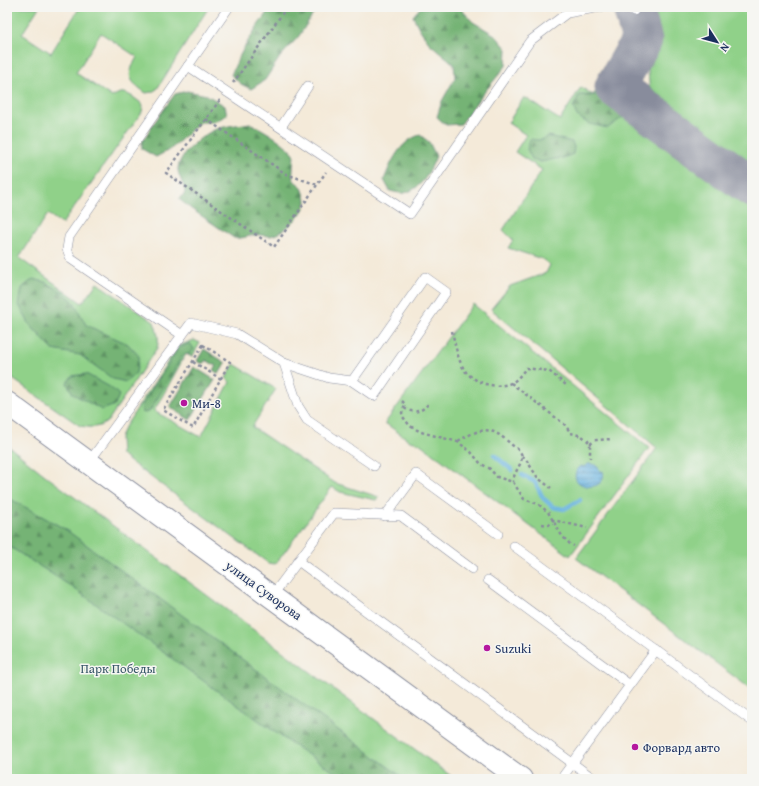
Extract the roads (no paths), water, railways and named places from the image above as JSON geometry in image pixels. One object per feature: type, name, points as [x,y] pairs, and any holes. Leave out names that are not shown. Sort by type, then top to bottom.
[{"type":"main road","name":"улица Суворова","points":[[7,403],[521,779]]},
{"type":"lane","points":[[182,335],[71,259],[66,249],[69,237],[229,7]]},
{"type":"lane","points":[[188,66],[410,214],[530,40],[569,10],[601,7]]},
{"type":"lane","points":[[281,127],[308,86]]},
{"type":"lane","points":[[89,462],[191,323],[237,334],[284,364],[329,378],[352,381],[374,396],[446,292],[425,277],[352,381]]},
{"type":"lane","points":[[284,364],[298,406],[307,420],[374,466]]},
{"type":"lane","points":[[385,516],[416,474],[498,534]]},
{"type":"lane","points":[[272,596],[334,513],[401,516],[472,569]]},
{"type":"lane","points":[[514,546],[752,721]]},
{"type":"lane","points":[[298,562],[594,779]]},
{"type":"lane","points":[[488,580],[630,685]]},
{"type":"lane","points":[[561,779],[656,650]]},
{"type":"water","points":[[588,464],[596,465],[600,472],[603,471],[603,479],[599,484],[586,486],[576,479],[576,473],[581,466],[585,467]]},
{"type":"waterway","points":[[494,455],[512,470]]},
{"type":"waterway","points":[[522,475],[535,482],[543,498],[553,507],[564,509],[580,500]]},
{"type":"place","name":"Ми-8","points":[[184,403]]},
{"type":"place","name":"Suzuki","points":[[487,648]]},
{"type":"place","name":"Форвард авто","points":[[635,747]]},
{"type":"park label","name":"Парк Победы","points":[[118,668]]}]
